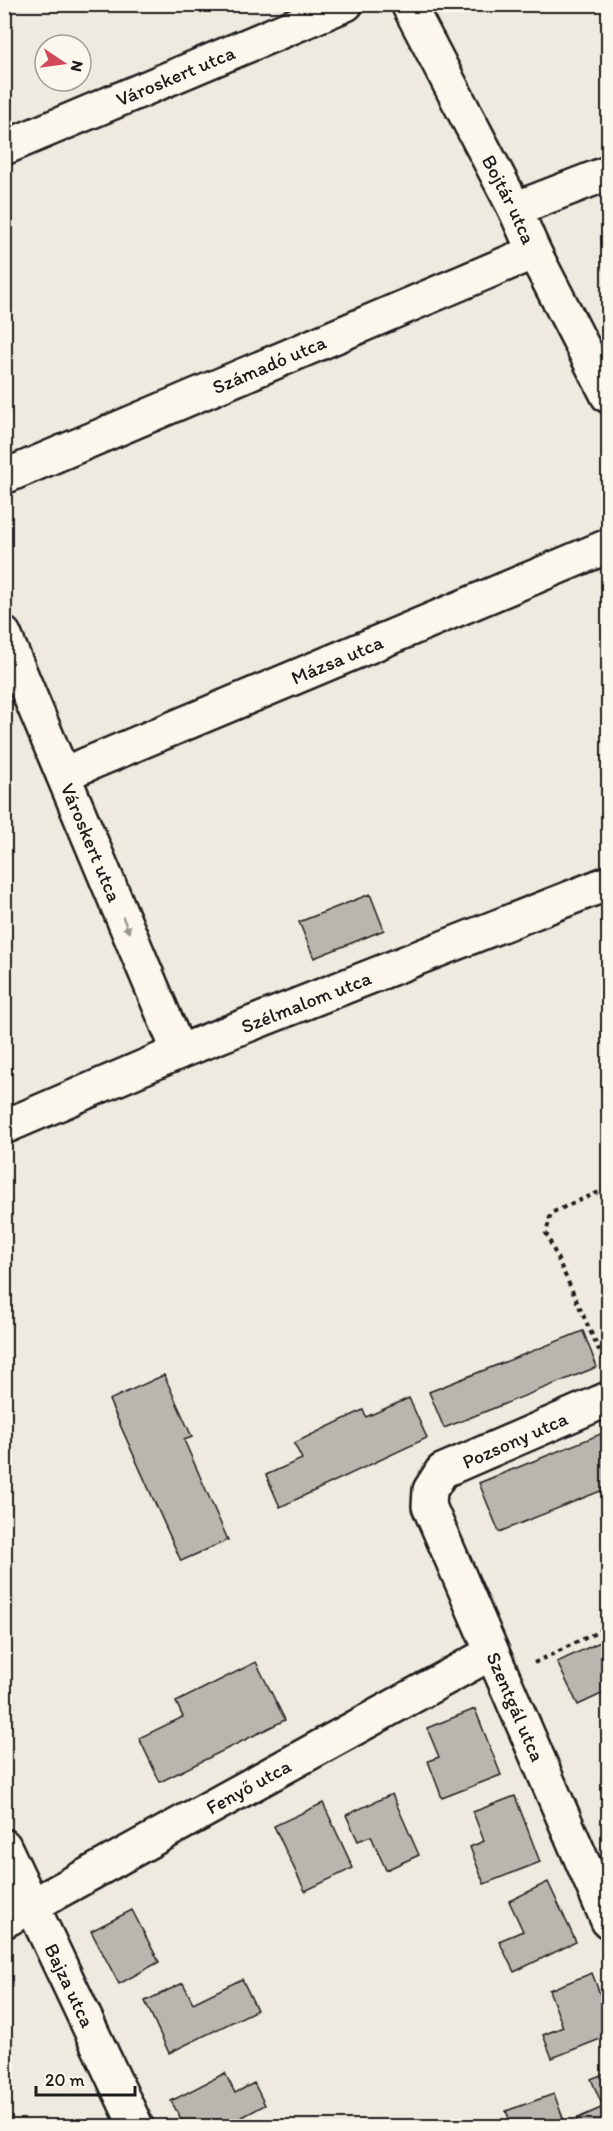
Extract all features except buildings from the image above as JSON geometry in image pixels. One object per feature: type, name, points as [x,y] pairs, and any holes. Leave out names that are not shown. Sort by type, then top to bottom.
[{"type":"street","name":"Városkert utca","points":[[4,148],[346,4]]},
{"type":"street","name":"Bojtár utca","points":[[408,4],[609,396]]},
{"type":"street","points":[[515,209],[609,172]]},
{"type":"street","name":"Számadó utca","points":[[4,477],[534,252]]},
{"type":"street","name":"Mázsa utca","points":[[64,774],[609,546]]},
{"type":"street","name":"Városkert utca","points":[[4,634],[14,686],[64,774],[179,1052]]},
{"type":"street","name":"Szélmalom utca","points":[[4,1127],[179,1052],[609,883]]},
{"type":"street","name":"Pozsony utca","points":[[429,1490],[442,1471],[609,1399]]},
{"type":"street","name":"Szentgál utca","points":[[429,1490],[429,1506],[496,1666],[597,1862],[609,1921]]},
{"type":"street","name":"Fenyő utca","points":[[4,1921],[496,1666]]},
{"type":"street","name":"Bajza utca","points":[[4,1846],[136,2127]]},
{"type":"path","points":[[609,1188],[551,1213],[546,1233],[609,1371]]},
{"type":"path","points":[[496,1666],[609,1627]]}]
